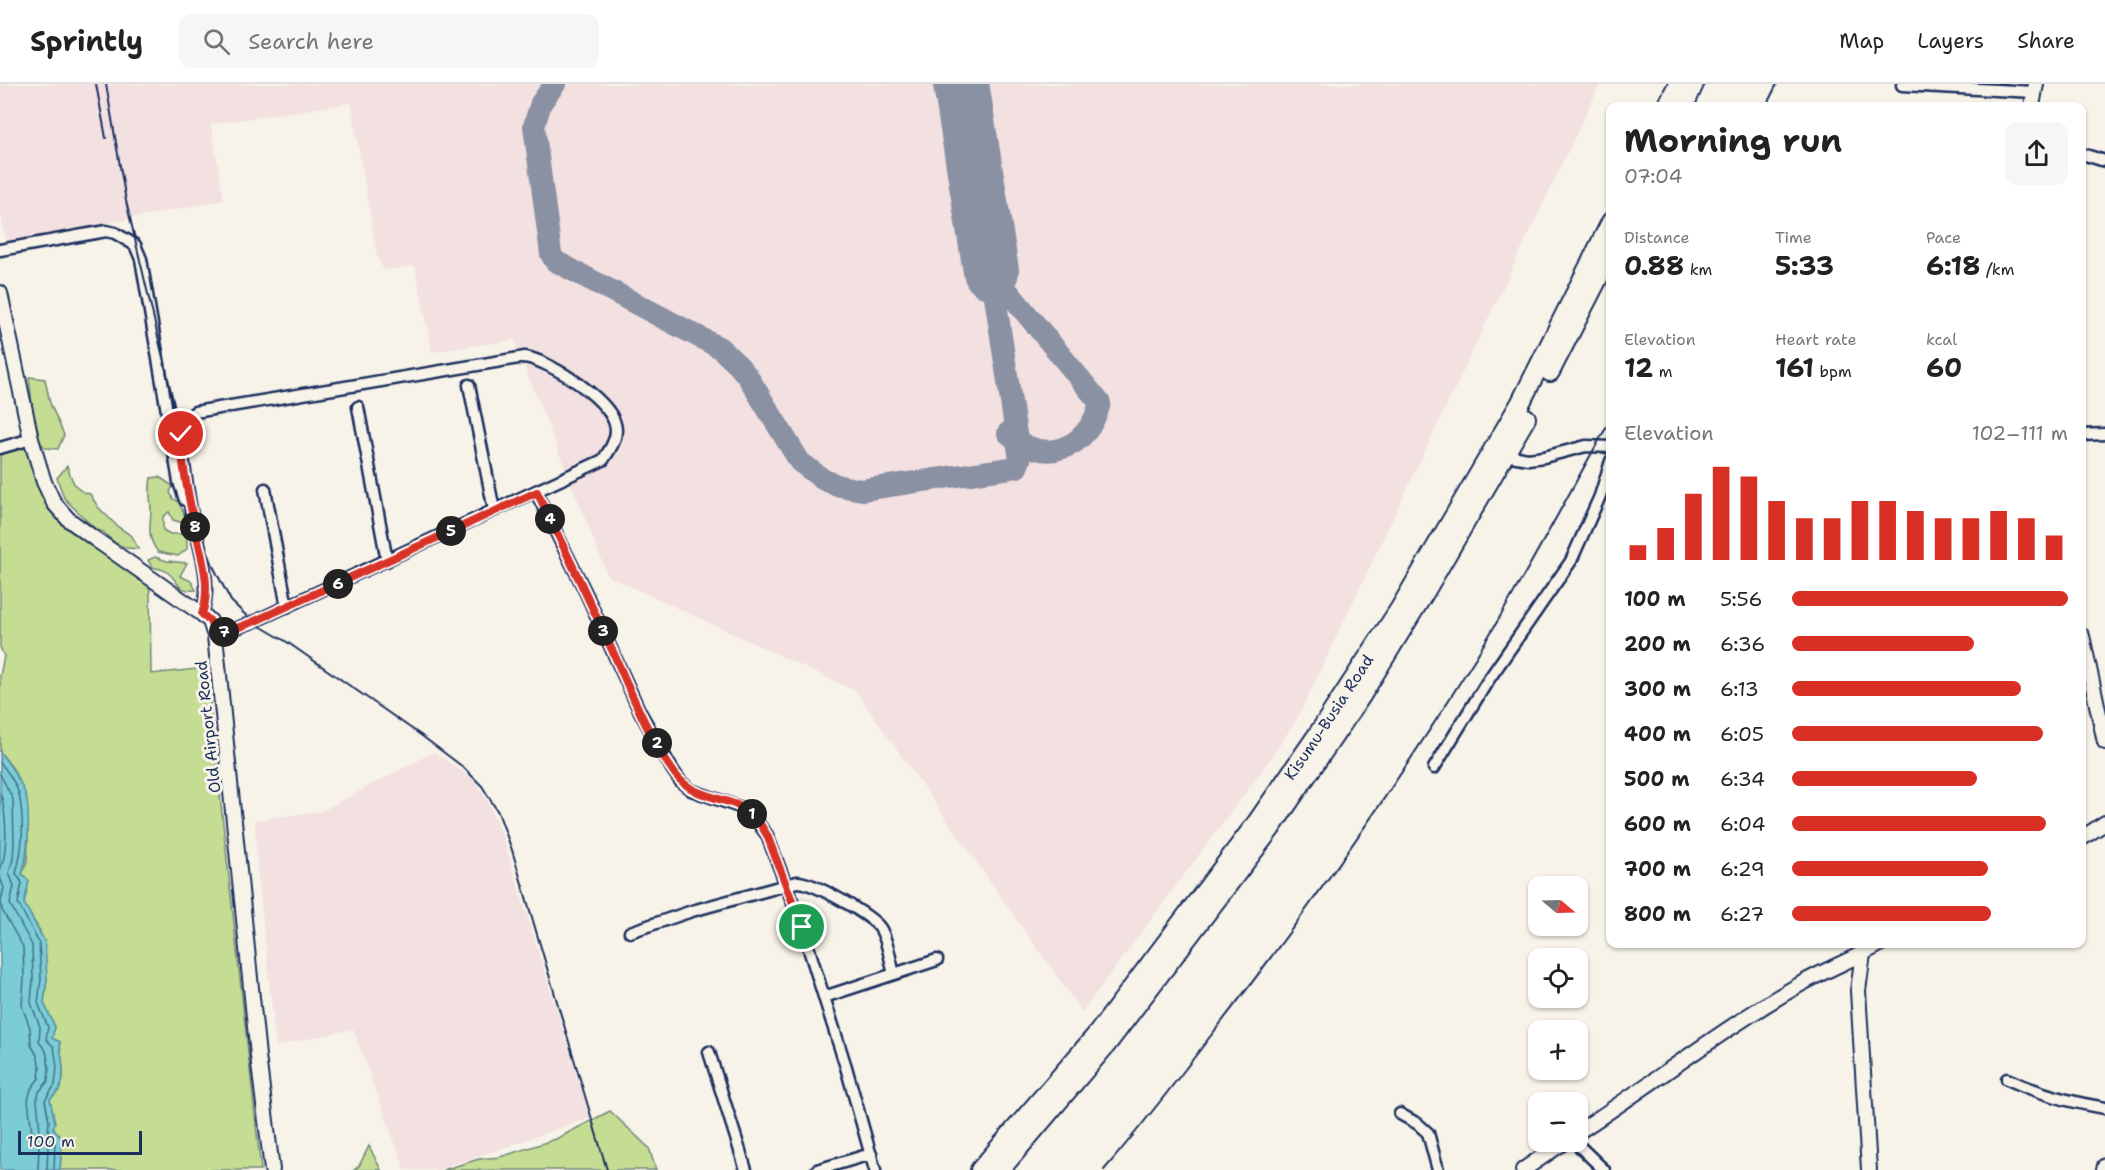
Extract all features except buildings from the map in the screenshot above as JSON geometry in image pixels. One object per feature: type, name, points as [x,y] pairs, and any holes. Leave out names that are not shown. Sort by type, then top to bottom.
[{"type":"highway","points":[[1669,102],[1678,84]]},
{"type":"highway","points":[[1686,102],[1694,84]]},
{"type":"highway","name":"Kisumu-Busia Road","points":[[980,1170],[1105,1025],[1255,825],[1318,734],[1399,610],[1521,402],[1606,232]]},
{"type":"highway","name":"Kisumu-Busia Road","points":[[1000,1170],[1106,1045],[1270,828],[1361,696],[1506,454],[1606,264]]},
{"type":"main road","name":"Old Airport Road","points":[[0,293],[31,439],[44,482],[54,503],[68,519],[202,614],[210,621],[215,636],[258,1056],[272,1170]]},
{"type":"main road","points":[[2086,654],[2105,742]]},
{"type":"main road","points":[[2086,835],[2105,823]]},
{"type":"main road","points":[[1588,1126],[1639,1093],[1704,1046],[1799,985],[1872,948]]},
{"type":"main road","points":[[1863,953],[1858,991],[1869,1170]]},
{"type":"main road","points":[[1523,1170],[1549,1152]]},
{"type":"street","points":[[1902,85],[2034,94]]},
{"type":"street","points":[[2086,155],[2105,161]]},
{"type":"street","points":[[0,250],[106,231],[115,233],[135,244],[141,260],[179,482],[187,506],[192,513]]},
{"type":"street","points":[[202,614],[207,599],[207,585],[192,513],[180,437],[181,426],[195,412],[525,357],[548,365],[603,403],[612,417],[616,430],[612,447],[603,460],[287,607],[215,636]]},
{"type":"street","points":[[468,385],[494,510]]},
{"type":"street","points":[[358,407],[387,561]]},
{"type":"street","points":[[2086,435],[2105,434]]},
{"type":"street","points":[[0,448],[31,439]]},
{"type":"street","points":[[1506,454],[1528,459],[1586,446],[1606,447]]},
{"type":"street","points":[[1434,768],[1487,682],[1572,561],[1606,477]]},
{"type":"street","points":[[265,489],[287,607]]},
{"type":"street","points":[[537,492],[640,712],[672,769],[681,782],[691,790],[742,808],[752,815],[767,835],[802,927],[875,1170]]},
{"type":"street","points":[[630,932],[692,911],[804,881],[827,892],[873,921],[882,933],[894,974]]},
{"type":"street","points":[[824,997],[937,960]]},
{"type":"street","points":[[709,1052],[746,1170]]},
{"type":"street","points":[[2007,1079],[2041,1094],[2105,1108]]},
{"type":"street","points":[[1400,1114],[1418,1124],[1428,1133],[1438,1170]]},
{"type":"street","points":[[1585,1152],[1604,1170]]},
{"type":"street","points":[[817,1170],[871,1154]]},
{"type":"shaded area","points":[[0,84],[1600,84],[1298,717],[1271,758],[1082,1012],[856,691],[608,576],[514,340],[432,352],[415,266],[384,270],[377,256],[351,103],[211,124],[224,200],[6,243],[0,209]]},
{"type":"shaded area","points":[[434,752],[473,779],[487,800],[503,838],[590,1118],[438,1170],[405,1170],[353,1029],[276,1046],[257,865],[255,820],[322,811]]},
{"type":"green space","points":[[29,377],[45,379],[50,403],[64,435],[58,449],[45,448],[29,429],[32,404]]},
{"type":"green space","points":[[31,439],[54,503],[146,574],[150,591],[151,674],[206,668],[261,1170],[60,1170],[62,1139],[53,1128],[50,1099],[58,1091],[62,1082],[60,1042],[51,1038],[55,1027],[44,1003],[47,979],[40,931],[23,903],[29,881],[22,874],[27,862],[28,843],[26,796],[13,769],[0,752],[0,676],[4,656],[0,647],[0,451]]},
{"type":"green space","points":[[67,466],[77,488],[90,494],[98,507],[118,527],[132,536],[138,549],[127,548],[115,543],[103,532],[95,529],[64,498],[57,478]]},
{"type":"green space","points":[[159,477],[173,486],[170,492],[173,499],[178,501],[185,516],[183,523],[173,520],[169,512],[163,517],[163,530],[170,534],[182,534],[187,538],[187,549],[178,556],[158,552],[151,537],[150,483],[151,478]]},
{"type":"green space","points":[[155,557],[187,563],[180,576],[191,581],[196,590],[184,589],[166,571],[152,567],[148,560]]},
{"type":"green space","points":[[610,1111],[649,1148],[656,1170],[443,1170],[479,1159],[500,1157],[556,1139]]},
{"type":"green space","points":[[369,1146],[381,1170],[354,1170],[359,1166]]},
{"type":"water","points":[[0,752],[17,777],[27,800],[28,833],[22,874],[29,881],[24,903],[45,942],[47,979],[44,1003],[55,1027],[52,1038],[60,1042],[63,1065],[60,1088],[50,1099],[55,1123],[53,1128],[62,1139],[60,1170],[0,1170]]},
{"type":"taxiway","points":[[555,84],[541,103],[534,126],[551,254],[555,261],[720,348],[748,377],[800,462],[824,480],[862,490],[1017,467],[1020,460],[991,271]]},
{"type":"taxiway","points":[[992,272],[1100,403],[1086,432],[1075,442],[1063,448],[1050,451],[1036,449],[1008,433]]},
{"type":"runway","points":[[961,84],[991,271]]},
{"type":"railway","points":[[96,84],[106,138]]},
{"type":"railway","points":[[106,84],[126,201],[181,434],[200,531],[214,568],[231,601],[253,622],[287,642],[422,736],[463,767],[482,786],[498,812],[512,850],[607,1170]]},
{"type":"railway","points":[[1768,102],[1777,84]]},
{"type":"railway","points":[[1104,1170],[1158,1105],[1245,992],[1381,803],[1494,628],[1606,428]]},
{"type":"route","points":[[181,434],[192,513],[207,585],[207,599],[202,614],[210,621],[215,636],[253,622],[537,492],[640,712],[672,769],[681,782],[691,790],[742,808],[760,824],[767,835],[802,927]]}]
